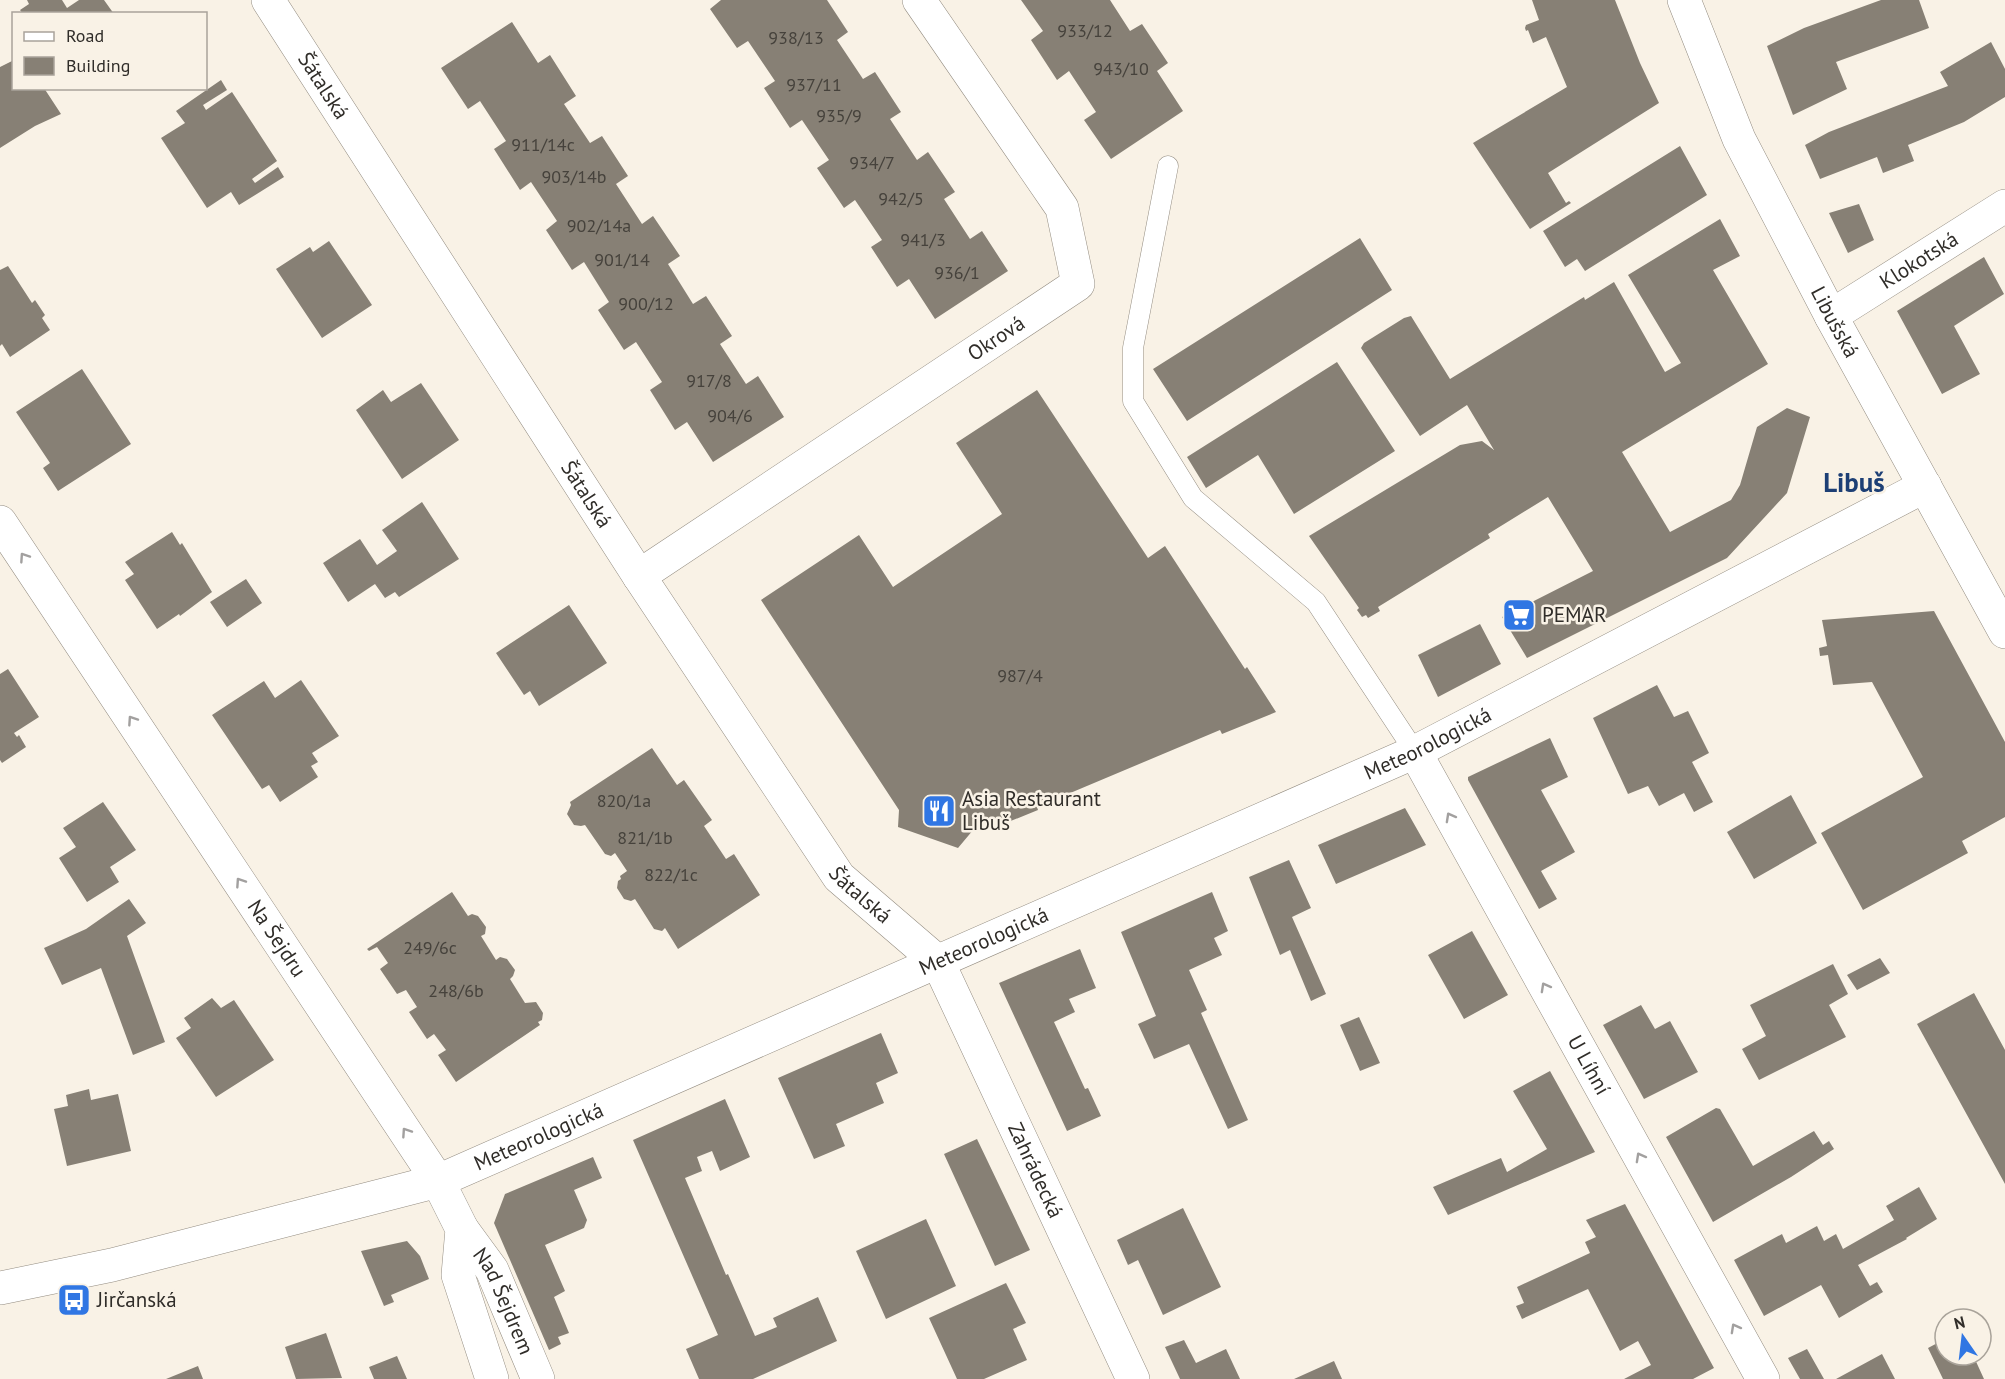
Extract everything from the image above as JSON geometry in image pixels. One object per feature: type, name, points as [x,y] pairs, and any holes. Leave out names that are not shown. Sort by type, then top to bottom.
[{"type":"street","name":"Šátalská","points":[[268,0],[639,576],[839,877],[938,962]]},
{"type":"street","name":"Okrová","points":[[639,576],[1078,284],[1062,208],[919,0]]},
{"type":"street","name":"Libušská","points":[[1684,0],[1740,139],[1831,316],[2005,632]]},
{"type":"street","name":"Klokotská","points":[[1831,316],[2005,206]]},
{"type":"street","name":"Meteorologická","points":[[0,1288],[112,1264],[438,1181],[1415,752],[1925,486]]},
{"type":"street","name":"Na Šejdru","points":[[0,522],[438,1181],[462,1229]]},
{"type":"street","name":"U Líhní","points":[[1415,752],[1763,1379]]},
{"type":"street","name":"Zahrádecká","points":[[938,962],[1133,1379]]},
{"type":"street","points":[[462,1229],[458,1275],[492,1379]]},
{"type":"street","name":"Nad Šejdrem","points":[[462,1229],[492,1270],[538,1379]]},
{"type":"lane","points":[[1168,166],[1133,348],[1133,401],[1193,498],[1316,602],[1415,752]]},
{"type":"building","points":[[27,0],[62,0],[67,8],[79,0],[104,0],[113,12],[22,12],[20,10],[29,4]]},
{"type":"building","points":[[721,0],[827,0],[848,32],[837,40],[863,79],[875,72],[901,112],[890,119],[917,160],[928,152],[955,192],[944,199],[970,239],[982,231],[1008,271],[935,319],[909,279],[897,287],[871,247],[882,240],[855,200],[844,208],[817,168],[829,160],[802,120],[790,128],[764,88],[775,81],[748,41],[737,48],[710,9]]},
{"type":"building","points":[[1021,0],[1110,0],[1130,31],[1142,24],[1168,63],[1157,71],[1183,111],[1111,159],[1084,120],[1096,112],[1069,71],[1057,80],[1031,40],[1043,31]]},
{"type":"building","points":[[1532,0],[1615,0],[1659,103],[1548,173],[1566,203],[1569,201],[1571,203],[1530,229],[1473,143],[1567,87],[1546,37],[1533,43],[1528,30],[1526,31],[1526,25],[1539,20]]},
{"type":"building","points":[[1881,0],[1919,0],[1929,28],[1836,62],[1847,89],[1793,115],[1767,46],[1804,28]]},
{"type":"building","points":[[512,22],[538,63],[550,55],[576,96],[564,104],[590,143],[602,136],[628,176],[616,184],[642,224],[653,216],[680,256],[668,264],[693,304],[706,296],[732,336],[720,344],[746,384],[758,376],[784,417],[713,462],[687,422],[675,430],[650,390],[662,382],[636,342],[624,350],[598,310],[609,302],[584,262],[572,270],[546,230],[557,221],[531,182],[520,190],[494,149],[506,141],[480,101],[468,109],[441,68]]},
{"type":"building","points":[[1991,42],[2005,69],[2005,97],[1964,122],[1908,145],[1914,161],[1883,173],[1877,157],[1820,179],[1805,145],[1829,132],[1948,86],[1940,72]]},
{"type":"building","points":[[12,61],[12,90],[45,90],[61,114],[35,126],[0,148],[0,67]]},
{"type":"building","points":[[221,80],[227,90],[203,105],[206,110],[232,92],[277,161],[252,179],[255,183],[278,167],[284,177],[239,205],[231,192],[207,208],[161,138],[185,123],[176,111]]},
{"type":"building","points":[[1680,146],[1707,195],[1585,271],[1577,259],[1565,267],[1543,231]]},
{"type":"building","points":[[1859,204],[1874,240],[1848,253],[1829,213]]},
{"type":"building","points":[[1720,219],[1740,256],[1713,270],[1768,364],[1622,452],[1670,532],[1731,500],[1740,485],[1757,427],[1787,408],[1810,417],[1787,493],[1727,558],[1527,658],[1502,617],[1593,571],[1548,497],[1488,534],[1490,538],[1378,607],[1380,611],[1368,618],[1366,615],[1362,617],[1357,610],[1359,608],[1309,536],[1460,445],[1482,441],[1494,450],[1467,405],[1420,436],[1361,348],[1364,343],[1411,316],[1450,379],[1584,297],[1585,300],[1614,282],[1665,372],[1681,363],[1628,275]]},
{"type":"building","points":[[1360,238],[1392,290],[1187,421],[1153,369]]},
{"type":"building","points":[[329,241],[372,305],[322,338],[276,269],[310,247],[313,252]]},
{"type":"building","points":[[1984,257],[2004,294],[1954,326],[1980,374],[1942,394],[1897,311]]},
{"type":"building","points":[[8,266],[32,303],[35,300],[45,315],[42,318],[50,330],[10,357],[2,344],[0,346],[0,270]]},
{"type":"building","points":[[1337,362],[1395,451],[1294,514],[1258,455],[1206,488],[1187,457]]},
{"type":"building","points":[[82,369],[131,444],[58,491],[43,468],[50,463],[16,412]]},
{"type":"building","points":[[421,383],[459,440],[402,479],[356,410],[383,390],[391,402]]},
{"type":"building","points":[[1037,390],[1148,558],[1165,546],[1245,669],[1247,667],[1276,712],[1222,734],[1220,730],[1037,807],[1038,810],[991,829],[984,817],[958,848],[898,827],[899,810],[761,600],[859,535],[893,587],[1002,514],[956,443]]},
{"type":"building","points":[[422,502],[459,559],[399,597],[395,592],[385,598],[375,584],[348,602],[323,563],[360,539],[377,565],[397,551],[382,530]]},
{"type":"building","points":[[172,532],[180,545],[182,543],[212,592],[180,616],[179,614],[157,629],[125,580],[134,574],[125,562]]},
{"type":"building","points":[[246,579],[262,603],[227,627],[210,602]]},
{"type":"building","points":[[569,605],[607,663],[539,706],[530,691],[524,695],[496,653]]},
{"type":"building","points":[[1934,611],[2005,742],[2005,817],[1962,841],[1968,853],[1863,910],[1821,833],[1923,777],[1872,682],[1833,685],[1828,655],[1820,656],[1819,648],[1827,646],[1822,620]]},
{"type":"building","points":[[1480,624],[1501,664],[1438,697],[1418,655]]},
{"type":"building","points":[[8,669],[39,717],[14,733],[17,737],[19,735],[26,747],[2,763],[0,760],[0,674]]},
{"type":"building","points":[[301,680],[339,736],[312,753],[318,762],[311,766],[318,777],[280,802],[269,785],[262,789],[212,715],[264,681],[275,698]]},
{"type":"building","points":[[1657,685],[1674,717],[1688,711],[1709,753],[1692,762],[1713,802],[1694,812],[1684,793],[1659,806],[1648,786],[1628,794],[1593,718]]},
{"type":"building","points":[[1550,738],[1568,777],[1541,790],[1575,852],[1541,871],[1557,899],[1539,909],[1468,777]]},
{"type":"building","points":[[652,748],[677,785],[684,780],[712,820],[704,826],[726,859],[734,854],[760,895],[678,949],[665,928],[662,931],[654,929],[635,899],[631,901],[624,899],[617,888],[620,876],[627,871],[615,853],[611,856],[605,854],[585,825],[574,825],[567,814],[570,802]]},
{"type":"building","points":[[1791,795],[1817,843],[1754,879],[1727,832]]},
{"type":"building","points":[[103,802],[136,850],[110,867],[119,882],[87,902],[59,858],[76,847],[63,828]]},
{"type":"building","points":[[1405,808],[1426,845],[1336,884],[1318,845]]},
{"type":"building","points":[[1289,860],[1311,908],[1292,917],[1326,994],[1311,1001],[1290,950],[1280,955],[1249,877]]},
{"type":"building","points":[[452,892],[468,916],[472,914],[478,916],[486,927],[485,934],[481,936],[496,960],[500,957],[507,959],[515,970],[510,979],[525,1003],[536,1002],[543,1013],[542,1020],[538,1022],[540,1025],[456,1082],[438,1055],[446,1050],[434,1034],[427,1039],[409,1012],[417,1007],[406,990],[397,994],[380,969],[388,963],[377,947],[369,951],[367,949]]},
{"type":"building","points":[[1212,892],[1228,931],[1214,938],[1222,955],[1189,970],[1207,1010],[1201,1013],[1248,1120],[1228,1129],[1189,1044],[1154,1059],[1138,1024],[1156,1016],[1121,932]]},
{"type":"building","points":[[129,899],[146,923],[127,936],[165,1042],[133,1055],[101,968],[62,985],[44,948],[86,929]]},
{"type":"building","points":[[1472,931],[1508,995],[1464,1019],[1428,955]]},
{"type":"building","points":[[1080,949],[1096,988],[1069,999],[1075,1012],[1054,1022],[1085,1089],[1088,1088],[1101,1116],[1067,1131],[999,983]]},
{"type":"building","points":[[1880,958],[1890,973],[1857,990],[1847,975]]},
{"type":"building","points":[[1833,964],[1848,994],[1829,1005],[1846,1037],[1759,1080],[1742,1049],[1766,1036],[1750,1005]]},
{"type":"building","points":[[1974,993],[2005,1050],[2005,1184],[1917,1024]]},
{"type":"building","points":[[212,998],[221,1008],[234,1000],[274,1060],[216,1097],[176,1038],[191,1028],[184,1018]]},
{"type":"building","points":[[1641,1005],[1655,1029],[1670,1021],[1698,1072],[1644,1099],[1603,1025]]},
{"type":"building","points":[[1359,1017],[1380,1063],[1360,1071],[1340,1025]]},
{"type":"building","points":[[881,1033],[898,1073],[876,1083],[884,1103],[836,1124],[845,1146],[814,1159],[778,1078]]},
{"type":"building","points":[[1550,1071],[1595,1152],[1448,1215],[1433,1187],[1501,1158],[1507,1172],[1547,1149],[1513,1091]]},
{"type":"building","points":[[89,1089],[91,1100],[118,1094],[131,1151],[67,1166],[54,1109],[68,1106],[66,1095]]},
{"type":"building","points":[[725,1099],[750,1157],[720,1171],[712,1151],[697,1157],[702,1171],[685,1178],[726,1275],[728,1274],[755,1336],[777,1327],[773,1318],[818,1297],[837,1341],[753,1379],[699,1379],[686,1349],[718,1335],[633,1140]]},
{"type":"building","points":[[1716,1108],[1720,1109],[1753,1166],[1814,1131],[1823,1145],[1829,1141],[1834,1149],[1713,1222],[1666,1137]]},
{"type":"building","points":[[977,1139],[1030,1250],[995,1266],[944,1154]]},
{"type":"building","points":[[593,1157],[602,1178],[574,1190],[587,1220],[584,1228],[545,1245],[565,1291],[554,1297],[569,1333],[558,1337],[561,1344],[549,1350],[494,1223],[505,1194]]},
{"type":"building","points":[[1919,1187],[1937,1219],[1907,1239],[1858,1265],[1870,1286],[1877,1282],[1883,1292],[1839,1318],[1821,1285],[1764,1316],[1734,1260],[1782,1234],[1786,1243],[1817,1226],[1824,1241],[1836,1234],[1843,1249],[1894,1220],[1886,1206]]},
{"type":"building","points":[[1625,1204],[1714,1368],[1693,1379],[1624,1379],[1651,1365],[1638,1341],[1620,1351],[1588,1289],[1522,1319],[1516,1306],[1524,1303],[1517,1287],[1590,1253],[1585,1242],[1596,1237],[1586,1220]]},
{"type":"building","points":[[1183,1208],[1221,1287],[1163,1315],[1138,1260],[1128,1265],[1117,1240]]},
{"type":"building","points":[[926,1219],[956,1286],[886,1319],[856,1251]]},
{"type":"building","points":[[407,1241],[420,1256],[429,1279],[391,1295],[394,1302],[384,1306],[361,1251]]},
{"type":"building","points":[[1006,1283],[1026,1323],[1013,1329],[1027,1360],[984,1379],[957,1379],[929,1318]]},
{"type":"building","points":[[326,1333],[342,1378],[296,1379],[285,1347]]},
{"type":"building","points":[[1184,1340],[1196,1363],[1226,1349],[1240,1379],[1180,1379],[1165,1347]]},
{"type":"building","points":[[1933,1345],[1933,1358],[1928,1348]]},
{"type":"building","points":[[1807,1349],[1824,1379],[1800,1379],[1788,1358]]},
{"type":"building","points":[[1882,1354],[1895,1379],[1836,1379]]},
{"type":"building","points":[[397,1356],[407,1379],[374,1379],[369,1367]]},
{"type":"building","points":[[1334,1361],[1342,1379],[1294,1379]]},
{"type":"building","points":[[198,1366],[203,1379],[166,1379]]},
{"type":"building","points":[[1937,1367],[1978,1367],[1984,1379],[1943,1379]]},
{"type":"place","name":"PEMAR","points":[[1519,615]]},
{"type":"place","name":"Asia Restaurant Libuš","points":[[939,811]]},
{"type":"place","name":"Jirčanská","points":[[74,1300]]},
{"type":"district","name":"Libuš","points":[[1854,483]]}]
